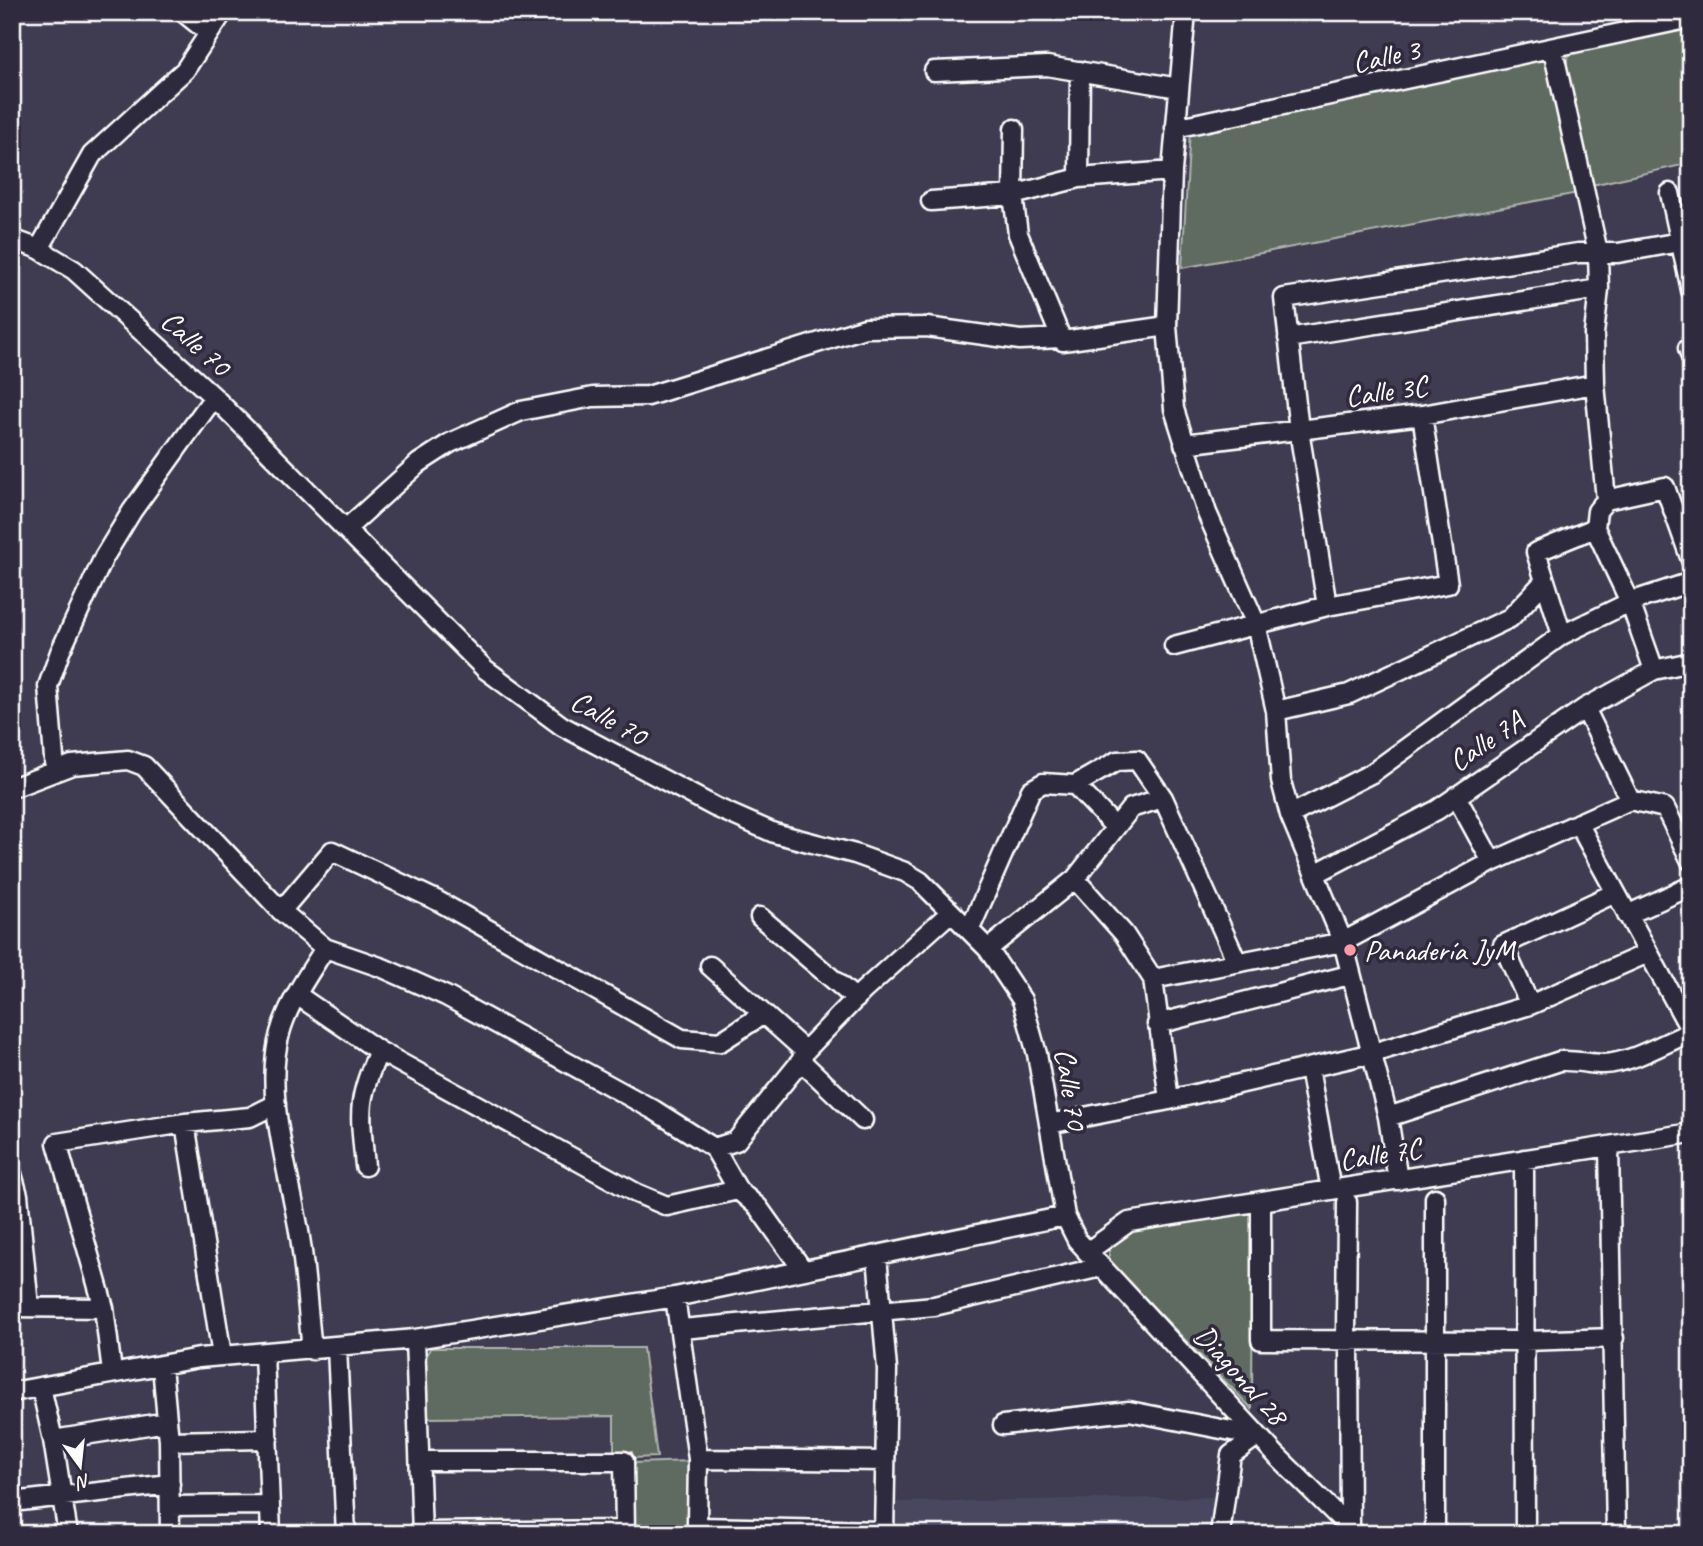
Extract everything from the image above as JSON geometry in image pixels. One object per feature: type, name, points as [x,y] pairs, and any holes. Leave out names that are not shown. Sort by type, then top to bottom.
[{"type":"street","points":[[183,12],[209,33]]},
{"type":"street","points":[[39,249],[92,155],[185,71],[223,12]]},
{"type":"street","points":[[1186,12],[1172,171],[1167,326],[1172,396],[1184,444],[1207,513],[1256,624],[1276,710],[1281,781],[1290,816],[1343,942],[1349,975],[1373,1053],[1388,1117],[1398,1180]]},
{"type":"street","name":"Calle 3","points":[[1175,128],[1553,50],[1689,16]]},
{"type":"street","points":[[1553,50],[1598,252],[1599,289],[1594,334],[1595,384],[1606,500]]},
{"type":"street","points":[[934,71],[1047,66],[1180,88]]},
{"type":"street","points":[[1079,178],[1080,71]]},
{"type":"street","points":[[1014,129],[1013,195],[1018,234],[1061,338]]},
{"type":"street","points":[[931,201],[1013,195],[1079,178],[1172,171]]},
{"type":"street","points":[[1670,193],[1686,241],[1691,290]]},
{"type":"street","name":"Calle 70","points":[[12,239],[39,249],[74,270],[214,397],[485,669],[562,726],[715,807],[774,833],[855,854],[905,872],[970,929],[1011,979],[1028,1013],[1065,1216],[1071,1230],[1087,1252]]},
{"type":"street","points":[[1327,606],[1299,430],[1284,298],[1598,252],[1618,253],[1686,241]]},
{"type":"street","points":[[1287,338],[1599,289]]},
{"type":"street","points":[[347,528],[429,457],[478,428],[521,411],[593,397],[648,396],[864,328],[927,327],[1020,340],[1070,340],[1167,326]]},
{"type":"street","name":"Calle 3C","points":[[1184,444],[1422,415],[1595,384]]},
{"type":"street","points":[[55,770],[48,686],[60,652],[104,557],[132,511],[214,397]]},
{"type":"street","points":[[1174,646],[1327,606],[1448,584],[1422,415]]},
{"type":"street","points":[[1654,670],[1630,603],[1595,528],[1597,511],[1606,500],[1665,487],[1691,560]]},
{"type":"street","points":[[1562,635],[1543,583],[1536,552],[1595,528]]},
{"type":"street","points":[[1290,816],[1372,773],[1562,635],[1630,603],[1691,582]]},
{"type":"street","points":[[1276,710],[1349,694],[1510,618],[1543,583]]},
{"type":"street","name":"Calle 7A","points":[[1315,874],[1437,810],[1585,708],[1654,670],[1691,662]]},
{"type":"street","points":[[1585,708],[1630,800]]},
{"type":"street","points":[[16,791],[55,770],[128,760],[144,766],[281,911],[325,948],[383,968],[446,996],[654,1110],[714,1148],[738,1190],[758,1207],[803,1270]]},
{"type":"street","points":[[970,929],[1031,790],[1043,783],[1075,785],[1117,761],[1137,760],[1163,798],[1237,962]]},
{"type":"street","points":[[1075,785],[1115,827]]},
{"type":"street","points":[[1456,796],[1492,862]]},
{"type":"street","points":[[988,949],[1075,879],[1131,808],[1163,798]]},
{"type":"street","points":[[1153,979],[1343,942],[1492,862],[1630,800],[1665,808],[1691,861]]},
{"type":"street","points":[[1388,1117],[1560,1061],[1581,1059],[1601,1064],[1620,1061],[1691,1032],[1578,823]]},
{"type":"street","points":[[281,911],[332,852],[438,901],[682,1039],[720,1042],[762,1015]]},
{"type":"street","points":[[1075,879],[1124,934],[1153,979],[1169,1100]]},
{"type":"street","points":[[1627,915],[1691,886]]},
{"type":"street","points":[[1530,1005],[1503,946],[1615,893]]},
{"type":"street","points":[[714,1148],[736,1141],[803,1056],[856,999],[950,912]]},
{"type":"street","points":[[760,917],[856,999]]},
{"type":"street","points":[[312,1350],[301,1245],[276,1104],[280,1032],[297,995],[325,948]]},
{"type":"street","points":[[1049,1124],[1169,1100],[1373,1053],[1530,1005],[1648,953]]},
{"type":"street","points":[[710,966],[803,1056],[863,1121]]},
{"type":"street","points":[[1157,1024],[1349,975]]},
{"type":"street","points":[[297,995],[379,1051],[550,1148],[667,1206],[738,1190]]},
{"type":"street","points":[[365,1166],[359,1104],[365,1082],[379,1051]]},
{"type":"street","points":[[1309,1068],[1331,1190]]},
{"type":"street","points":[[112,1372],[104,1308],[57,1143],[185,1123],[250,1117],[276,1104]]},
{"type":"street","points":[[185,1123],[222,1356]]},
{"type":"street","name":"Calle 7C","points":[[1087,1252],[1129,1222],[1691,1133]]},
{"type":"street","points":[[1609,1146],[1616,1534]]},
{"type":"street","points":[[1524,1160],[1525,1534]]},
{"type":"street","points":[[12,1174],[18,1195],[20,1307],[104,1308]]},
{"type":"street","points":[[1435,1198],[1435,1534]]},
{"type":"street","points":[[1261,1201],[1261,1340],[1524,1341],[1614,1338]]},
{"type":"street","points":[[1347,1202],[1351,1532]]},
{"type":"street","points":[[12,1392],[112,1372],[222,1356],[337,1348],[415,1339],[675,1297],[1065,1216]]},
{"type":"street","name":"Diagonal 28","points":[[1087,1252],[1153,1319],[1257,1436],[1351,1532]]},
{"type":"street","points":[[675,1297],[682,1329],[698,1459],[699,1527],[742,1531],[884,1532],[887,1369],[877,1256]]},
{"type":"street","points":[[682,1329],[934,1306],[1101,1267]]},
{"type":"street","points":[[415,1339],[422,1533],[625,1532],[624,1461],[420,1461]]},
{"type":"street","points":[[337,1348],[345,1534]]},
{"type":"street","points":[[264,1353],[271,1534]]},
{"type":"street","points":[[162,1366],[169,1441],[170,1534]]},
{"type":"street","points":[[41,1387],[53,1440],[68,1534]]},
{"type":"street","points":[[1003,1425],[1129,1411],[1257,1436]]},
{"type":"street","points":[[53,1440],[167,1422]]},
{"type":"street","points":[[1220,1534],[1231,1455],[1257,1436]]},
{"type":"street","points":[[169,1441],[268,1439]]},
{"type":"street","points":[[698,1459],[885,1461]]},
{"type":"street","points":[[12,1502],[170,1484]]},
{"type":"street","points":[[170,1506],[270,1505]]},
{"type":"shaded area","points":[[1218,1497],[1213,1534],[894,1534],[894,1502]]},
{"type":"green space","points":[[1691,28],[1691,163],[1592,185],[1565,72],[1568,54]]},
{"type":"green space","points":[[1529,59],[1547,59],[1578,193],[1182,268],[1190,129]]},
{"type":"green space","points":[[1253,1211],[1252,1409],[1109,1261],[1109,1247],[1134,1231]]},
{"type":"green space","points":[[430,1348],[643,1348],[657,1457],[633,1458],[632,1452],[614,1452],[614,1416],[428,1418],[423,1366]]},
{"type":"green space","points":[[692,1461],[700,1534],[635,1534],[632,1463]]},
{"type":"place","name":"Panadería JyM","points":[[1350,950]]}]
